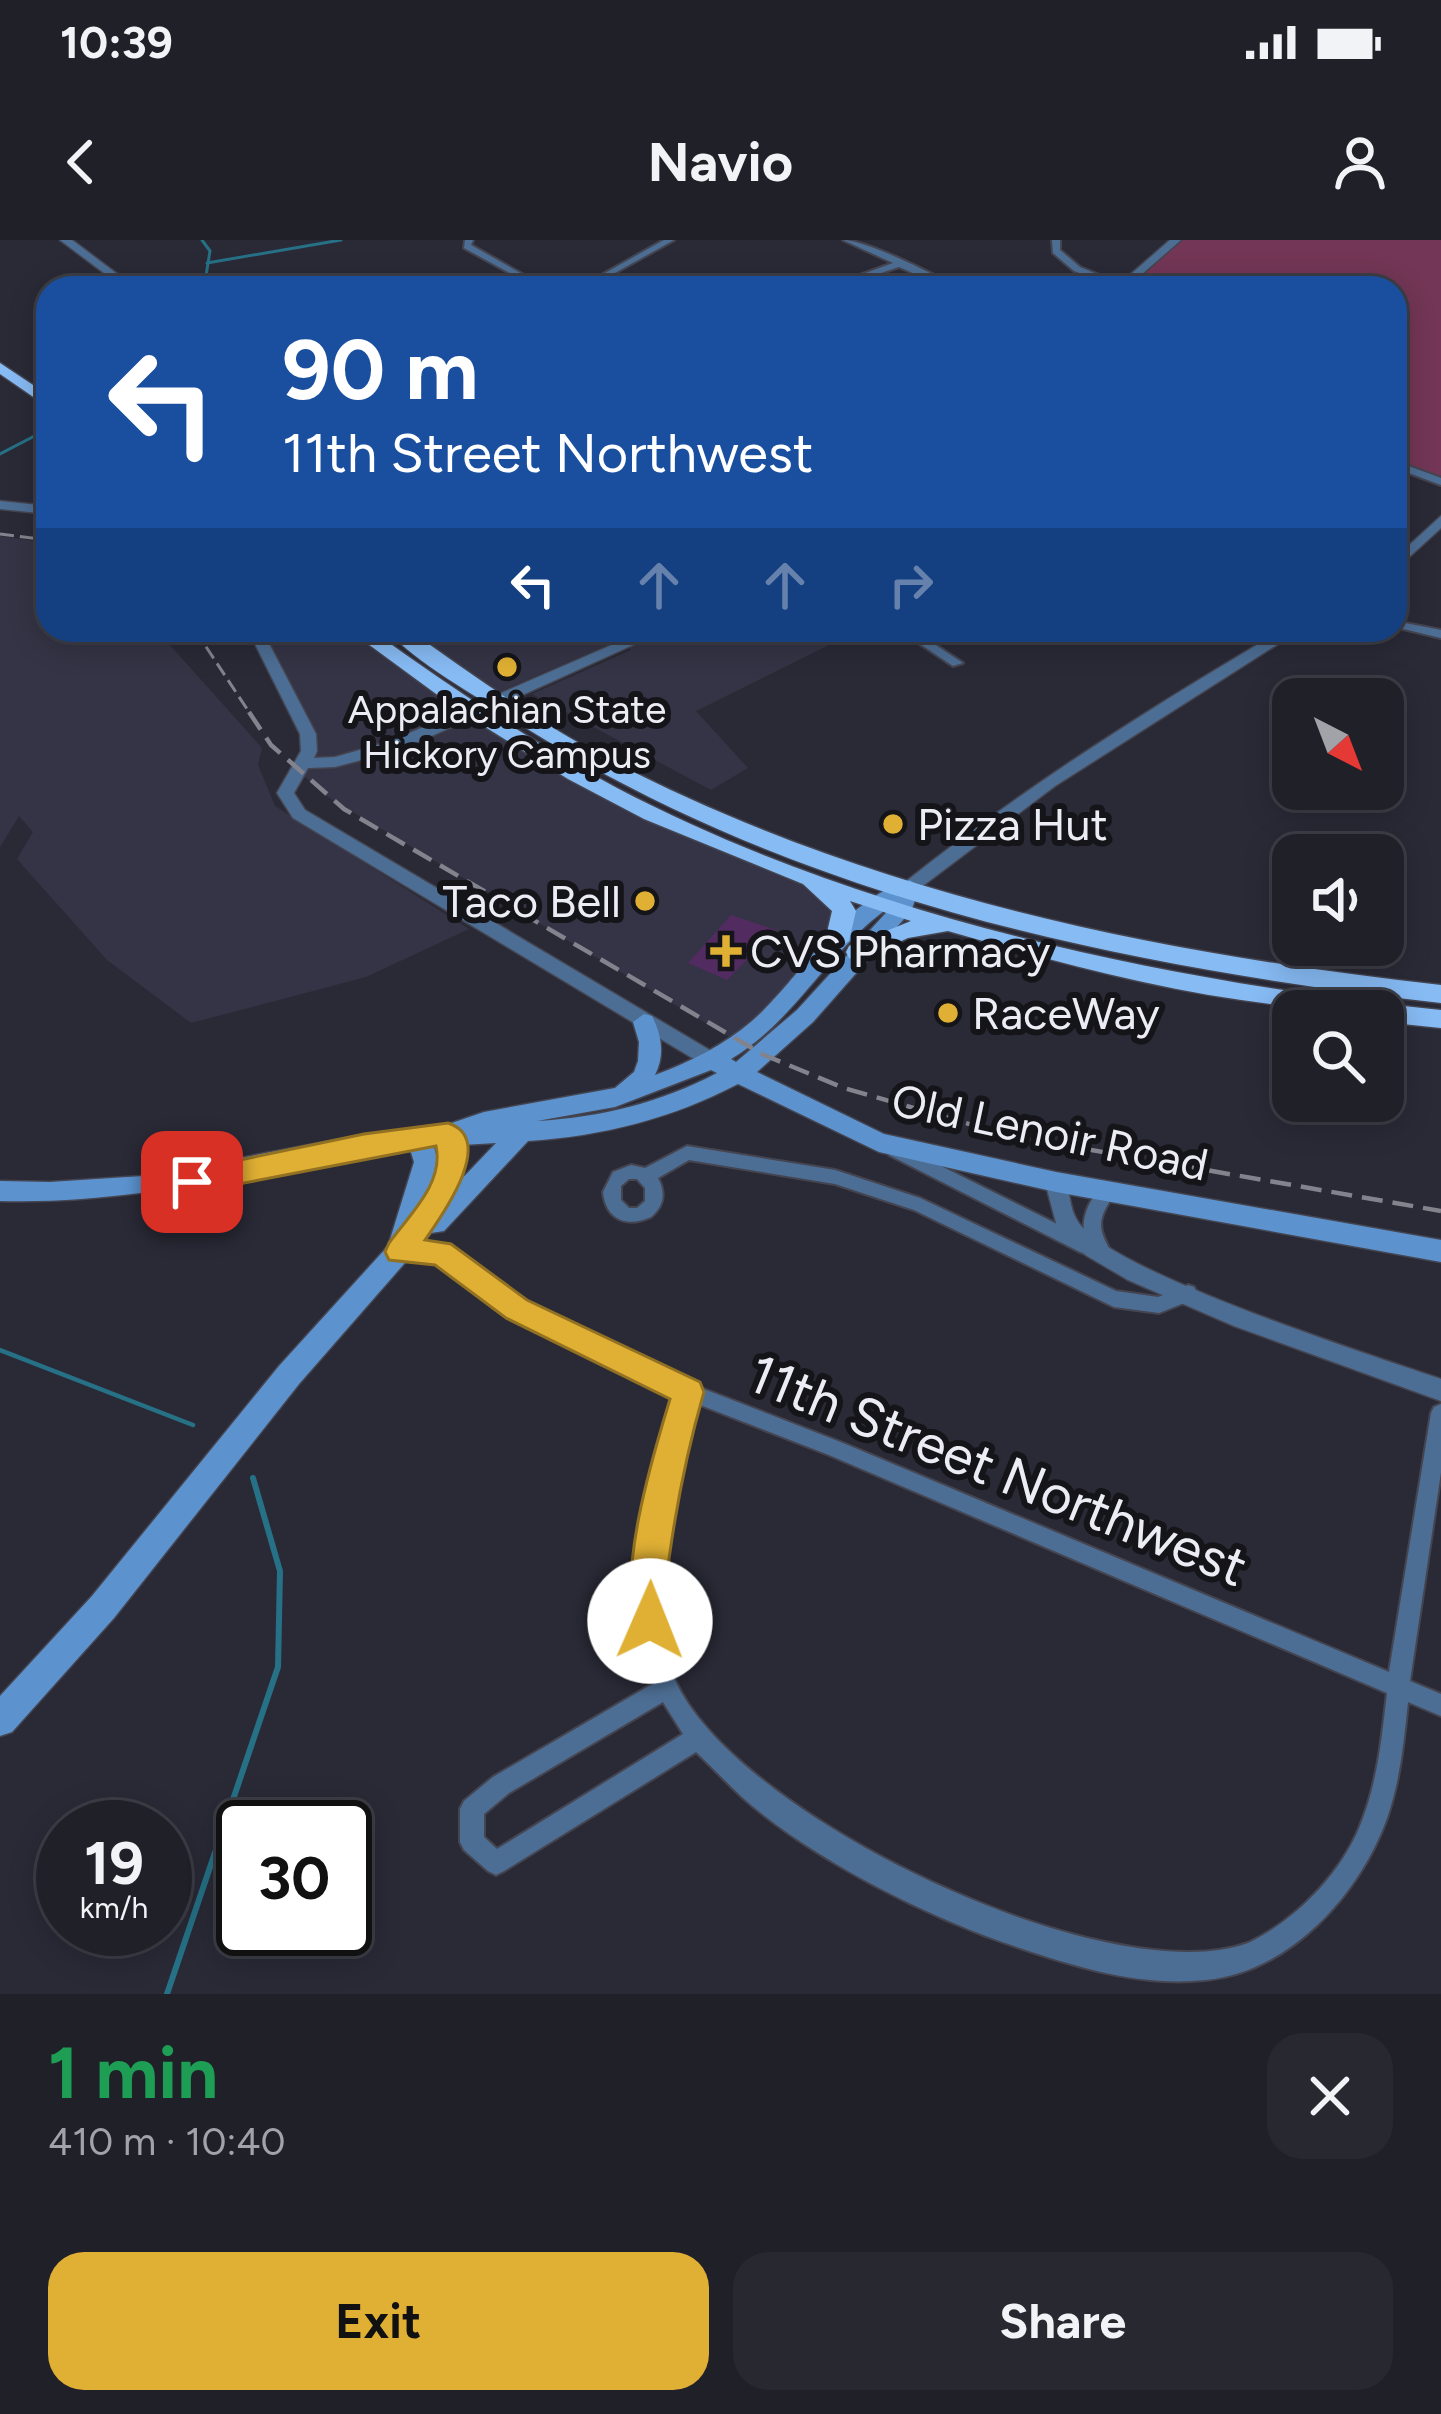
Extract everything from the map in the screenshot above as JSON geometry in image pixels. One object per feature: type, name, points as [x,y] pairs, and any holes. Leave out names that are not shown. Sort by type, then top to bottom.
[{"type":"highway","points":[[0,347],[36,373]]},
{"type":"highway","points":[[0,367],[36,393]]},
{"type":"highway","points":[[376,642],[472,711],[652,814],[778,865],[880,898],[907,897],[1304,978],[1441,994]]},
{"type":"highway","points":[[413,642],[496,701],[674,800],[907,897],[959,924],[1137,971],[1272,994]]},
{"type":"highway","points":[[778,865],[837,898],[844,910],[847,946],[903,929],[959,924]]},
{"type":"highway","points":[[1404,1014],[1441,1018]]},
{"type":"main road","points":[[448,1134],[488,1117],[614,1099],[711,1060],[764,1023],[812,969],[907,897]]},
{"type":"main road","points":[[0,1191],[143,1189],[419,1137],[518,1136],[632,1119],[736,1074],[798,1024],[838,975],[847,946],[880,898]]},
{"type":"main road","points":[[614,1099],[640,1083],[648,1070],[651,1047],[644,1022]]},
{"type":"main road","name":"Old Lenoir Road","points":[[711,1060],[879,1142],[1056,1182],[1441,1251]]},
{"type":"main road","points":[[0,1720],[90,1622],[279,1387],[400,1252],[445,1188],[454,1162],[448,1134]]},
{"type":"main road","points":[[400,1252],[433,1226],[518,1136]]},
{"type":"main road","points":[[400,1252],[426,1162],[419,1137]]},
{"type":"street","points":[[65,240],[114,276]]},
{"type":"street","points":[[469,240],[475,251],[521,276]]},
{"type":"street","points":[[604,276],[670,240]]},
{"type":"street","points":[[847,240],[930,276]]},
{"type":"street","points":[[1056,240],[1056,251],[1070,265],[1096,276]]},
{"type":"street","points":[[1134,276],[1176,240]]},
{"type":"street","points":[[862,276],[902,262]]},
{"type":"street","points":[[1407,469],[1441,482]]},
{"type":"street","points":[[0,505],[36,509]]},
{"type":"street","points":[[1407,554],[1441,520]]},
{"type":"street","points":[[1407,627],[1441,634]]},
{"type":"street","points":[[260,642],[308,734],[302,763],[285,793],[308,821],[711,1060]]},
{"type":"street","points":[[302,763],[376,753],[631,642]]},
{"type":"street","points":[[924,642],[957,663]]},
{"type":"street","points":[[907,897],[994,818],[1106,740],[1273,642]]},
{"type":"street","points":[[812,969],[838,975]]},
{"type":"street","points":[[879,1142],[1053,1234],[1188,1293],[1441,1390]]},
{"type":"street","points":[[646,1176],[687,1154],[835,1178],[920,1205],[1114,1299],[1159,1306],[1188,1293]]},
{"type":"street","points":[[1056,1182],[1067,1227],[1117,1261]]},
{"type":"street","points":[[1107,1191],[1094,1209],[1090,1229],[1093,1242],[1117,1261]]},
{"type":"street","name":"11th Street Northwest","points":[[400,1252],[441,1252],[517,1309],[688,1392],[836,1448],[1441,1705]]},
{"type":"street","points":[[688,1392],[668,1459],[651,1566],[650,1621],[666,1688],[695,1740],[787,1819],[856,1861],[1055,1952],[1132,1970],[1207,1968],[1236,1961],[1300,1924],[1358,1855],[1388,1762],[1441,1413]]},
{"type":"street","points":[[666,1688],[501,1785],[472,1809],[472,1842],[496,1863],[695,1740]]},
{"type":"shaded area","points":[[1181,240],[1441,240],[1441,479],[1407,466],[1407,276],[1142,276]]},
{"type":"shaded area","points":[[0,536],[36,541],[36,642],[167,642],[262,748],[258,765],[275,806],[469,929],[366,977],[191,1023],[107,960],[17,859],[33,832],[19,816],[0,847]]},
{"type":"shaded area","points":[[260,642],[377,642],[555,763],[823,887],[844,924],[739,1043],[328,797],[296,769],[309,751]]},
{"type":"shaded area","name":"Appalachian State Hickory Campus","points":[[421,642],[610,644],[501,691],[487,690]]},
{"type":"shaded area","points":[[835,642],[696,711],[748,768],[711,790],[532,694],[631,650],[626,644]]},
{"type":"building","name":"CVS Pharmacy","points":[[731,915],[776,930],[727,980],[688,963]]},
{"type":"waterway","points":[[202,240],[210,251],[208,263]]},
{"type":"waterway","points":[[208,263],[341,240]]},
{"type":"waterway","points":[[206,276],[208,263]]},
{"type":"waterway","points":[[0,454],[36,435]]},
{"type":"waterway","points":[[0,1350],[193,1425]]},
{"type":"waterway","points":[[167,1994],[278,1667],[280,1571],[253,1478]]},
{"type":"railway","points":[[0,534],[36,538]]},
{"type":"railway","points":[[203,642],[251,715]]},
{"type":"railway","points":[[251,715],[271,745],[344,809],[764,1055],[844,1088],[1011,1136],[1441,1211]]},
{"type":"place","name":"Appalachian State Hickory Campus","points":[[507,667]]},
{"type":"place","name":"Pizza Hut","points":[[893,824]]},
{"type":"place","name":"Taco Bell","points":[[645,901]]},
{"type":"place","name":"CVS Pharmacy","points":[[726,951]]},
{"type":"place","name":"RaceWay","points":[[948,1013]]},
{"type":"route","points":[[192,1182],[364,1145],[448,1134],[454,1162],[445,1188],[400,1252],[441,1252],[517,1309],[688,1392],[668,1459],[651,1566],[650,1621]]}]
